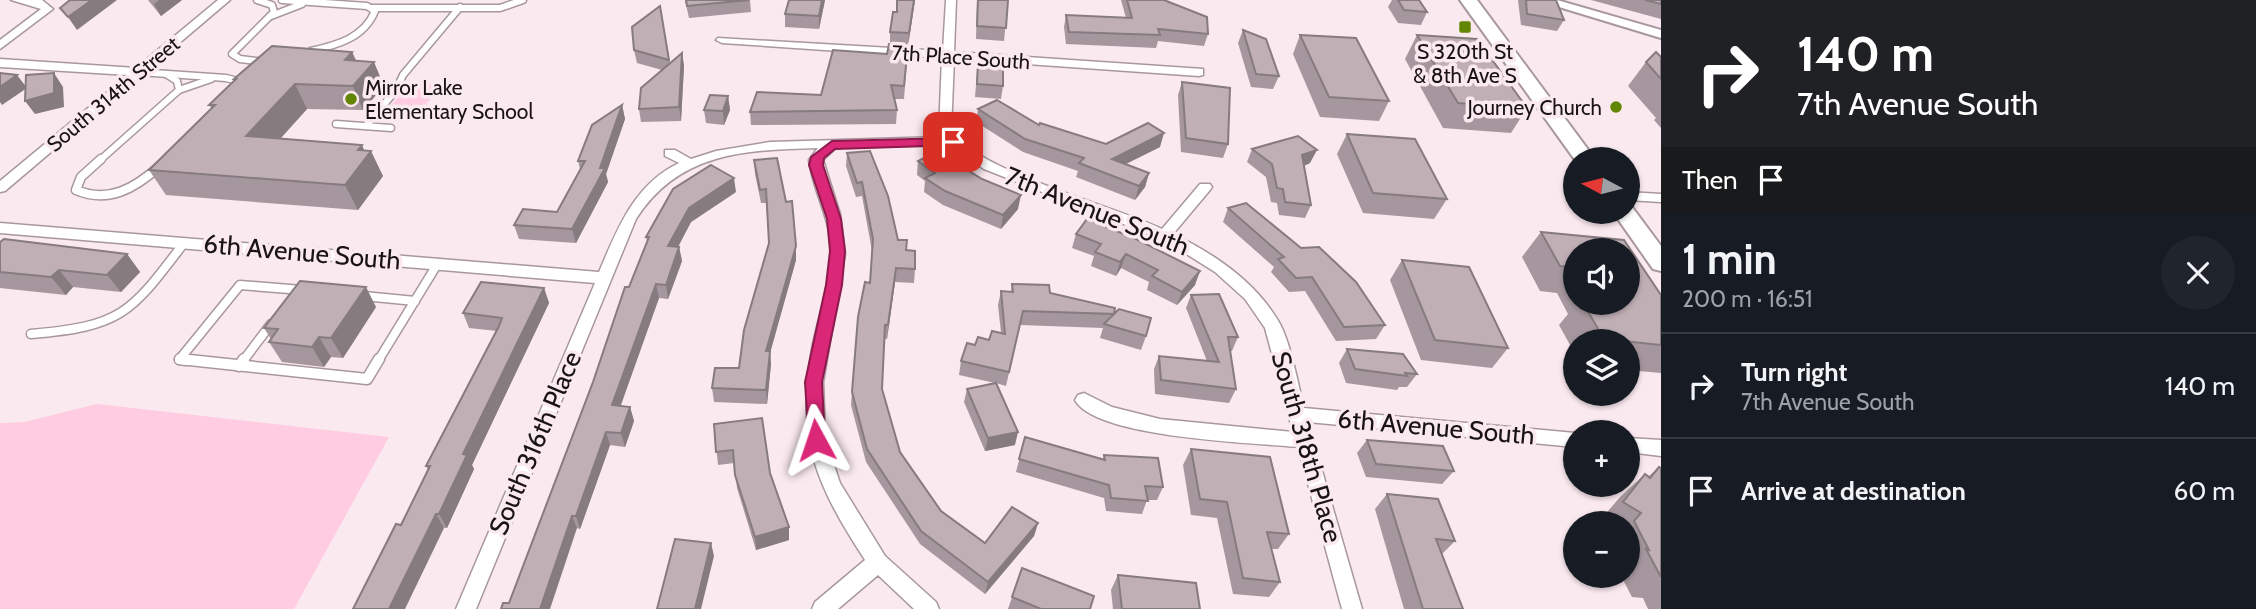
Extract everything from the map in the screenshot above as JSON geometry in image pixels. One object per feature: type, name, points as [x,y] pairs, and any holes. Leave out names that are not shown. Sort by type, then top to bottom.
[{"type":"main road","points":[[1468,0],[1576,147]]},
{"type":"main road","points":[[1633,224],[1661,263]]},
{"type":"street","points":[[0,46],[48,9],[41,3],[16,0]]},
{"type":"street","name":"South 314th Street","points":[[0,188],[225,0]]},
{"type":"street","points":[[951,0],[945,131],[953,142]]},
{"type":"street","points":[[1543,0],[1661,34]]},
{"type":"street","name":"7th Place South","points":[[722,40],[1199,72]]},
{"type":"street","points":[[0,63],[139,72]]},
{"type":"street","points":[[604,278],[640,201],[664,178],[689,163],[738,151],[953,142]]},
{"type":"street","name":"7th Avenue South","points":[[953,142],[989,166],[1165,235],[1198,252],[1249,290]]},
{"type":"street","points":[[832,145],[821,150],[816,160],[831,204],[838,251],[834,285],[813,382],[816,440],[822,468],[838,503],[878,562],[929,609]]},
{"type":"street","points":[[670,153],[689,163]]},
{"type":"street","points":[[1165,235],[1205,187]]},
{"type":"street","name":"6th Avenue South","points":[[0,228],[604,278]]},
{"type":"street","name":"South 316th Place","points":[[466,609],[604,278]]},
{"type":"street","name":"South 318th Place","points":[[1249,290],[1273,327],[1352,609]]},
{"type":"street","name":"6th Avenue South","points":[[1084,400],[1100,411],[1137,423],[1305,440]]},
{"type":"street","name":"6th Avenue South","points":[[1297,414],[1563,439]]},
{"type":"street","points":[[1640,446],[1661,448]]},
{"type":"street","points":[[822,609],[878,562]]},
{"type":"lane","points":[[258,0],[272,5],[274,12],[232,54],[250,62],[274,60]]},
{"type":"lane","points":[[282,0],[372,8],[437,10],[460,7],[500,8],[523,0]]},
{"type":"lane","points":[[270,16],[311,2]]},
{"type":"lane","points":[[366,126],[397,90],[403,75],[460,7]]},
{"type":"lane","points":[[306,52],[354,36],[374,15],[372,8]]},
{"type":"lane","points":[[139,72],[234,80],[237,85],[233,96]]},
{"type":"lane","points":[[166,74],[177,81],[178,90]]},
{"type":"lane","points":[[165,162],[146,180],[123,192],[97,196],[76,190],[81,177],[178,90],[218,77]]},
{"type":"lane","points":[[336,124],[391,128]]},
{"type":"lane","points":[[1640,197],[1661,198]]},
{"type":"lane","points":[[31,334],[94,326],[116,318],[141,298],[184,243]]},
{"type":"lane","points":[[310,291],[240,285],[179,360],[366,379],[438,263]]},
{"type":"lane","points":[[289,301],[297,290]]},
{"type":"lane","points":[[349,295],[415,301]]},
{"type":"lane","points":[[239,366],[280,312]]},
{"type":"shaded area","points":[[426,83],[441,85],[417,116],[384,114],[399,96]]},
{"type":"shaded area","points":[[97,404],[389,437],[294,609],[0,609],[0,423],[25,422]]},
{"type":"building","points":[[70,0],[92,0],[68,17],[60,8]]},
{"type":"building","points":[[686,0],[749,0],[687,6]]},
{"type":"building","points":[[789,0],[822,0],[819,16],[785,14]]},
{"type":"building","points":[[897,0],[914,0],[909,33],[890,32],[893,12],[897,12]]},
{"type":"building","points":[[978,0],[1008,0],[1006,28],[977,26]]},
{"type":"building","points":[[1127,0],[1164,0],[1207,17],[1208,34],[1158,29],[1160,35],[1069,32],[1066,15],[1132,18]]},
{"type":"building","points":[[1398,0],[1419,0],[1427,12],[1404,10]]},
{"type":"building","points":[[1526,0],[1556,0],[1564,20],[1527,14]]},
{"type":"building","points":[[1645,0],[1661,0],[1661,4]]},
{"type":"building","points":[[660,6],[669,60],[634,50],[632,27]]},
{"type":"building","points":[[1243,30],[1266,39],[1279,76],[1256,74]]},
{"type":"building","points":[[1300,35],[1356,38],[1389,101],[1329,97]]},
{"type":"building","points":[[1417,35],[1477,39],[1527,108],[1458,103]]},
{"type":"building","points":[[889,44],[908,45],[904,86],[891,85],[897,110],[750,112],[757,92],[821,95],[833,50],[887,54]]},
{"type":"building","points":[[272,46],[352,52],[345,60],[374,62],[353,86],[295,84],[246,136],[362,145],[358,150],[371,151],[345,185],[149,170],[215,105],[209,105],[234,79]]},
{"type":"building","points":[[1656,52],[1661,57],[1661,79],[1646,62]]},
{"type":"building","points":[[682,53],[679,107],[639,109],[641,88]]},
{"type":"building","points":[[978,61],[1003,62],[1003,86],[977,84]]},
{"type":"building","points":[[0,73],[17,75],[0,87]]},
{"type":"building","points":[[54,73],[54,93],[25,101],[26,75]]},
{"type":"building","points":[[1182,82],[1230,88],[1228,144],[1186,138]]},
{"type":"building","points":[[710,95],[728,96],[723,111],[704,110]]},
{"type":"building","points":[[997,100],[1039,125],[1040,123],[1106,144],[1148,123],[1164,133],[1112,159],[1149,173],[1139,186],[1079,163],[1084,158],[1025,139],[978,109]]},
{"type":"building","points":[[622,105],[600,168],[605,168],[572,229],[514,225],[523,209],[557,212],[585,161],[578,161],[592,125]]},
{"type":"building","points":[[1347,134],[1415,139],[1447,199],[1373,193]]},
{"type":"building","points":[[1298,136],[1317,150],[1302,155],[1311,205],[1285,202],[1283,189],[1277,188],[1272,164],[1252,149]]},
{"type":"building","points":[[870,151],[888,196],[898,240],[907,240],[906,250],[915,251],[915,269],[896,268],[888,325],[885,325],[882,389],[900,452],[941,511],[985,543],[1012,507],[1038,523],[988,582],[921,531],[867,449],[852,392],[858,317],[865,282],[870,283],[873,239],[862,182],[857,183],[847,153]]},
{"type":"building","points":[[937,151],[982,179],[1021,195],[1003,215],[945,191],[925,178],[935,173],[918,161]]},
{"type":"building","points":[[777,158],[786,202],[792,201],[796,246],[766,351],[770,351],[766,390],[712,388],[715,368],[739,368],[744,330],[769,243],[766,189],[760,190],[754,160]]},
{"type":"building","points":[[711,165],[734,178],[689,208],[668,246],[679,247],[666,285],[656,284],[612,405],[630,407],[621,433],[606,432],[576,516],[572,516],[540,609],[501,609],[503,603],[509,603],[593,382],[625,287],[629,287],[649,237],[646,237],[673,189]]},
{"type":"building","points":[[1246,203],[1301,248],[1319,247],[1356,282],[1385,325],[1344,327],[1312,277],[1296,278],[1278,259],[1284,257],[1228,208]]},
{"type":"building","points":[[1087,219],[1136,239],[1200,271],[1182,292],[1152,276],[1158,270],[1126,254],[1120,262],[1095,252],[1101,244],[1076,234]]},
{"type":"building","points":[[1541,232],[1603,238],[1563,238],[1563,266],[1560,266]]},
{"type":"building","points":[[4,239],[127,254],[107,275],[59,270],[51,277],[0,272],[0,242]]},
{"type":"building","points":[[1402,260],[1469,267],[1508,348],[1435,340]]},
{"type":"building","points":[[1640,264],[1661,295],[1661,345],[1640,343],[1640,329],[1598,329],[1590,315],[1640,315]]},
{"type":"building","points":[[300,281],[366,287],[331,338],[319,337],[312,347],[269,342],[278,329],[264,328]]},
{"type":"building","points":[[481,282],[544,288],[463,454],[467,455],[439,514],[436,514],[389,609],[353,609],[396,524],[401,525],[430,466],[426,466],[499,326],[502,318],[463,313]]},
{"type":"building","points":[[1012,284],[1049,285],[1050,293],[1115,308],[1114,314],[1023,311],[1009,372],[961,361],[967,343],[975,345],[978,337],[989,340],[992,331],[1005,334],[1001,291],[1013,292]]},
{"type":"building","points":[[1219,294],[1238,337],[1228,337],[1236,389],[1161,380],[1159,356],[1219,362],[1191,295]]},
{"type":"building","points":[[1119,309],[1151,318],[1146,336],[1104,324]]},
{"type":"building","points":[[1347,349],[1403,354],[1417,374],[1405,373],[1407,376],[1355,369]]},
{"type":"building","points":[[996,383],[1018,432],[988,438],[967,389]]},
{"type":"building","points":[[762,418],[770,473],[789,527],[755,537],[735,475],[733,450],[716,452],[714,424]]},
{"type":"building","points":[[1025,437],[1105,460],[1104,455],[1158,458],[1163,487],[1145,486],[1148,501],[1111,498],[1109,485],[1019,459]]},
{"type":"building","points":[[1367,440],[1443,446],[1454,471],[1376,464]]},
{"type":"building","points":[[1191,449],[1270,457],[1289,534],[1267,532],[1280,582],[1243,578],[1227,502],[1200,499]]},
{"type":"building","points":[[1661,468],[1661,577],[1640,533],[1640,511],[1623,502],[1627,497],[1640,497],[1640,480],[1645,474],[1650,478]]},
{"type":"building","points":[[1387,494],[1438,499],[1455,541],[1436,539],[1463,609],[1423,609]]},
{"type":"building","points":[[675,539],[711,543],[695,609],[657,609]]},
{"type":"building","points":[[1022,568],[1094,596],[1090,609],[1041,609],[1012,597]]},
{"type":"building","points":[[1118,575],[1196,583],[1200,609],[1122,609]]},
{"type":"place","name":"S 320th St & 8th Ave S","points":[[1465,27]]},
{"type":"place","name":"Mirror Lake Elementary School","points":[[351,99]]},
{"type":"place","name":"Journey Church","points":[[1616,107]]},
{"type":"route","points":[[816,440],[813,382],[834,285],[838,251],[831,204],[816,165],[817,157],[821,150],[832,145],[953,142]]}]
